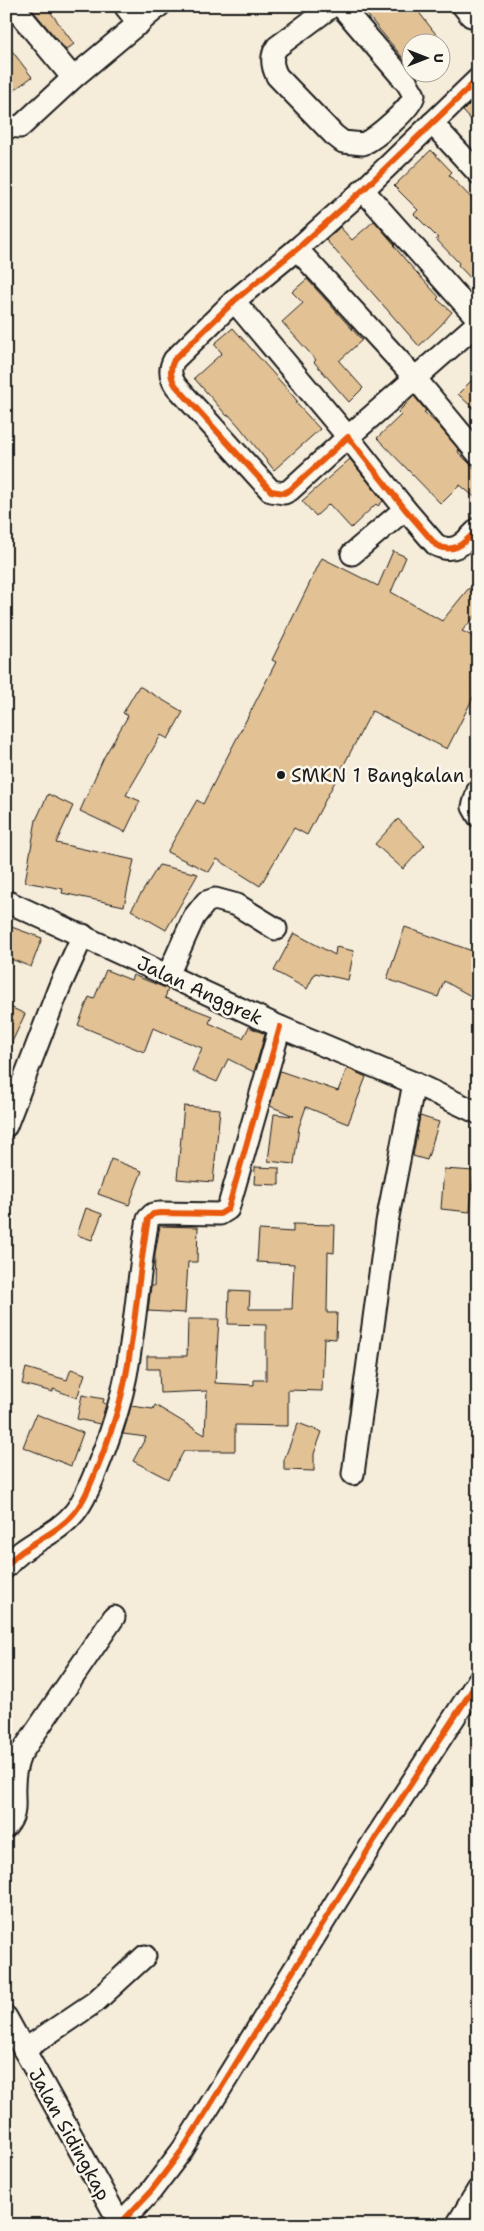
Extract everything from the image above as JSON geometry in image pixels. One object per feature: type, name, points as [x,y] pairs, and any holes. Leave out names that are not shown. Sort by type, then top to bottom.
[{"type":"street","points":[[13,6],[73,78]]},
{"type":"street","points":[[125,6],[139,24]]},
{"type":"street","points":[[6,126],[20,127],[73,78],[159,6]]},
{"type":"street","points":[[332,6],[277,47],[273,52],[274,69],[277,76],[334,135],[343,142],[364,144],[381,133],[412,102],[414,95],[407,83],[342,6]]},
{"type":"street","points":[[478,79],[363,190],[298,249],[234,301],[174,360],[170,372],[176,386],[265,487],[277,493],[290,490],[478,323]]},
{"type":"street","points":[[432,123],[478,173]]},
{"type":"street","points":[[363,190],[478,318]]},
{"type":"street","points":[[298,249],[415,378],[478,454]]},
{"type":"street","points":[[234,301],[436,545],[443,548],[458,547],[478,529]]},
{"type":"street","points":[[352,554],[405,509]]},
{"type":"street","points":[[478,790],[473,807],[478,816]]},
{"type":"street","points":[[168,975],[194,917],[206,902],[215,899],[238,905],[276,930]]},
{"type":"street","name":"Jalan Anggrek","points":[[6,901],[280,1027],[414,1083],[478,1113]]},
{"type":"street","points":[[6,1126],[59,988],[83,936]]},
{"type":"street","points":[[6,1567],[24,1550],[56,1530],[75,1512],[92,1480],[107,1444],[121,1399],[130,1353],[148,1219],[154,1214],[160,1213],[220,1214],[228,1208],[280,1027]]},
{"type":"street","points":[[353,1474],[387,1222],[414,1083]]},
{"type":"street","points":[[6,1827],[15,1812],[14,1786],[20,1755],[114,1617]]},
{"type":"street","points":[[120,2225],[151,2191],[183,2149],[375,1839],[478,1681]]},
{"type":"street","points":[[24,2050],[95,2002],[145,1956]]},
{"type":"street","name":"Jalan Sidingkap","points":[[6,2017],[120,2225]]},
{"type":"street","points":[[457,2225],[478,2190]]},
{"type":"building","points":[[29,6],[46,6],[74,44],[66,50]]},
{"type":"building","points":[[360,6],[414,6],[434,32],[402,32],[402,57]]},
{"type":"building","points":[[6,43],[32,77],[6,96]]},
{"type":"building","points":[[476,98],[478,99],[478,127],[463,111]]},
{"type":"building","points":[[431,150],[452,172],[449,175],[478,205],[478,286],[436,239],[438,238],[414,214],[418,210],[394,186]]},
{"type":"building","points":[[374,221],[439,297],[437,299],[452,312],[419,346],[326,240],[340,227],[352,240]]},
{"type":"building","points":[[307,279],[362,340],[339,361],[363,388],[349,402],[314,362],[316,360],[282,322],[303,303],[292,292]]},
{"type":"building","points":[[233,328],[320,429],[274,470],[239,426],[229,415],[227,416],[194,378],[222,353],[214,344]]},
{"type":"building","points":[[478,374],[478,413],[458,394]]},
{"type":"building","points":[[414,396],[426,411],[424,412],[438,425],[459,450],[458,452],[478,472],[478,500],[460,485],[441,504],[377,438],[401,415],[398,412]]},
{"type":"building","points":[[350,459],[383,501],[378,506],[376,504],[351,528],[329,504],[316,516],[302,501]]},
{"type":"building","name":"SMKN 1 Bangkalan","points":[[393,551],[406,557],[391,592],[442,621],[469,588],[478,595],[478,613],[462,631],[478,639],[478,688],[447,749],[372,711],[307,835],[294,828],[260,886],[217,859],[209,872],[167,852],[197,800],[203,804],[276,662],[272,660],[322,558],[378,586]]},
{"type":"building","points":[[139,686],[183,712],[168,739],[161,735],[126,795],[140,801],[125,832],[80,811],[104,757],[128,716],[123,713]]},
{"type":"building","points":[[48,794],[73,806],[56,843],[134,860],[124,906],[62,893],[63,889],[25,882],[36,820]]},
{"type":"building","points":[[398,819],[425,845],[403,869],[375,844]]},
{"type":"building","points":[[159,865],[198,874],[166,930],[131,910]]},
{"type":"building","points":[[6,925],[42,938],[31,967],[6,957]]},
{"type":"building","points":[[405,927],[478,953],[478,1000],[444,981],[438,997],[387,979]]},
{"type":"building","points":[[294,933],[335,955],[336,947],[354,951],[348,980],[315,973],[307,989],[274,971]]},
{"type":"building","points":[[106,970],[131,980],[133,975],[168,989],[165,998],[212,1016],[209,1023],[243,1038],[249,1027],[265,1034],[254,1072],[228,1059],[217,1082],[192,1071],[202,1048],[153,1028],[144,1052],[78,1025],[89,997],[94,999]]},
{"type":"building","points":[[6,1005],[25,1014],[6,1055]]},
{"type":"building","points":[[347,1068],[366,1077],[348,1124],[306,1107],[299,1127],[294,1164],[268,1161],[274,1114],[294,1116],[270,1106],[280,1071],[338,1091]]},
{"type":"building","points":[[184,1106],[220,1109],[213,1182],[177,1179]]},
{"type":"building","points":[[420,1116],[439,1122],[427,1160],[413,1156]]},
{"type":"building","points":[[111,1159],[142,1171],[129,1205],[98,1194]]},
{"type":"building","points":[[255,1167],[279,1168],[279,1185],[254,1184]]},
{"type":"building","points":[[444,1169],[474,1171],[470,1212],[441,1209]]},
{"type":"building","points":[[86,1208],[102,1214],[92,1240],[77,1235]]},
{"type":"building","points":[[293,1224],[335,1225],[334,1253],[328,1252],[327,1313],[337,1313],[336,1339],[324,1338],[322,1391],[288,1390],[288,1426],[235,1425],[235,1451],[184,1451],[168,1479],[133,1461],[146,1437],[123,1434],[131,1406],[153,1409],[155,1405],[205,1435],[207,1391],[160,1393],[159,1369],[147,1369],[147,1356],[187,1356],[188,1319],[219,1319],[215,1383],[254,1385],[254,1380],[266,1380],[266,1325],[228,1324],[229,1291],[250,1292],[249,1309],[292,1309],[294,1264],[257,1262],[259,1230],[293,1232]]},
{"type":"building","points":[[160,1226],[198,1227],[197,1262],[188,1262],[185,1313],[148,1311],[151,1286],[154,1286],[155,1254]]},
{"type":"building","points":[[26,1368],[67,1380],[71,1369],[85,1374],[77,1398],[53,1389],[53,1392],[22,1384]]},
{"type":"building","points":[[82,1395],[104,1399],[103,1403],[106,1404],[100,1424],[77,1419]]},
{"type":"building","points":[[36,1414],[83,1433],[71,1466],[23,1447]]},
{"type":"building","points":[[298,1423],[322,1432],[314,1454],[314,1471],[284,1470],[284,1460]]},
{"type":"cycle path","points":[[478,79],[363,190],[297,249],[234,301],[174,360],[171,370],[171,376],[176,386],[271,491],[284,493],[290,490],[348,437],[436,545],[443,548],[454,548],[459,546],[478,529]]},
{"type":"cycle path","points":[[6,1567],[22,1552],[67,1520],[75,1512],[86,1494],[110,1434],[125,1379],[148,1219],[153,1214],[160,1213],[220,1214],[228,1209],[280,1027]]},
{"type":"cycle path","points":[[119,2225],[151,2191],[183,2149],[375,1839],[478,1681]]},
{"type":"place","name":"SMKN 1 Bangkalan","points":[[281,775]]}]
